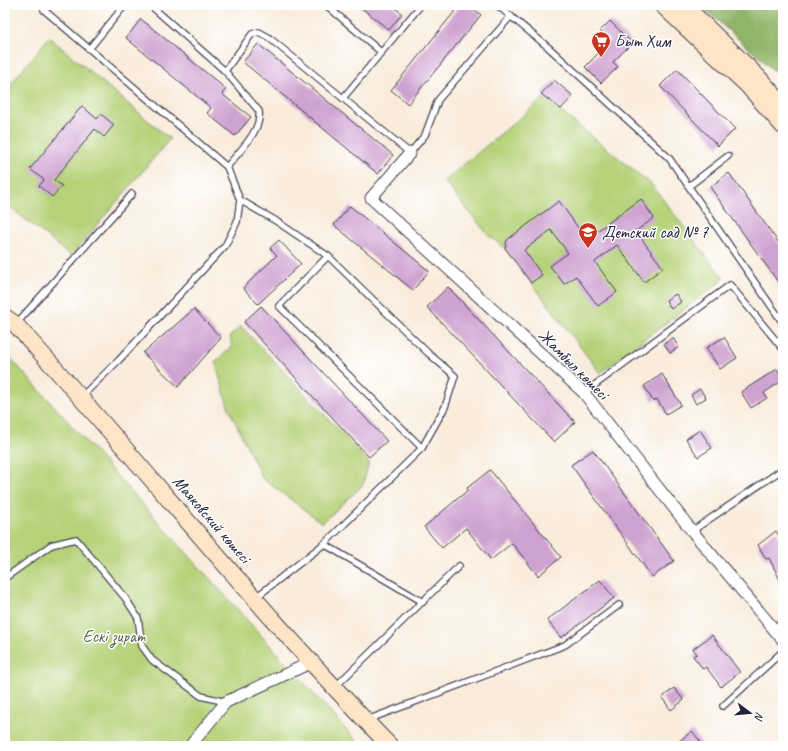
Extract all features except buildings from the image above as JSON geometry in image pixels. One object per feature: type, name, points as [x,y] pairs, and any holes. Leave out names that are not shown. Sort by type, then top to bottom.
[{"type":"main road","points":[[662,5],[748,86],[783,126]]},
{"type":"main road","points":[[684,5],[758,77],[783,105]]},
{"type":"main road","name":"Маяковский көшесі","points":[[10,321],[81,396],[254,598],[335,688],[390,746]]},
{"type":"street","name":"Жамбыл көшесі","points":[[410,153],[371,198],[584,393],[692,531],[783,640]]},
{"type":"street","points":[[190,746],[226,702],[312,662]]},
{"type":"lane","points":[[44,5],[44,10],[227,166],[240,200],[237,222],[225,246],[119,360],[81,396]]},
{"type":"lane","points":[[90,49],[125,5]]},
{"type":"lane","points":[[150,5],[225,71],[260,111],[258,126],[227,166]]},
{"type":"lane","points":[[326,5],[381,52]]},
{"type":"lane","points":[[343,98],[421,5]]},
{"type":"lane","points":[[497,5],[548,47],[670,158],[783,322]]},
{"type":"lane","points":[[225,71],[252,34],[259,32],[268,37],[410,153],[425,135],[438,100],[511,16]]},
{"type":"lane","points":[[689,186],[728,156]]},
{"type":"lane","points":[[10,321],[132,194]]},
{"type":"lane","points":[[240,200],[276,221],[328,256],[428,353],[455,376],[445,407],[422,448],[324,544],[254,598]]},
{"type":"lane","points":[[328,256],[279,306],[422,448]]},
{"type":"lane","points":[[584,393],[730,285],[783,349]]},
{"type":"lane","points":[[692,531],[783,469]]},
{"type":"lane","points":[[5,578],[51,545],[76,539],[126,599],[138,618],[142,646],[152,660],[201,696],[226,702]]},
{"type":"lane","points":[[324,544],[423,602]]},
{"type":"lane","points":[[335,688],[459,566]]},
{"type":"lane","points":[[365,720],[565,645],[619,605]]},
{"type":"lane","points":[[723,706],[783,651]]},
{"type":"green space","points":[[700,5],[783,5],[783,39],[781,41],[783,47],[783,75],[781,77]]},
{"type":"green space","points":[[49,37],[170,139],[71,256],[5,203],[5,91]]},
{"type":"green space","points":[[544,98],[651,184],[724,279],[600,373],[505,248],[488,235],[444,181]]},
{"type":"green space","points":[[241,326],[369,462],[363,485],[322,523],[262,478],[229,409],[215,362],[232,347],[230,336]]},
{"type":"green space","name":"Ескі зират","points":[[5,352],[361,746],[5,746]]},
{"type":"place","name":"Быт Хим","points":[[601,58]]},
{"type":"place","name":"Детский сад № 7","points":[[588,249]]}]
